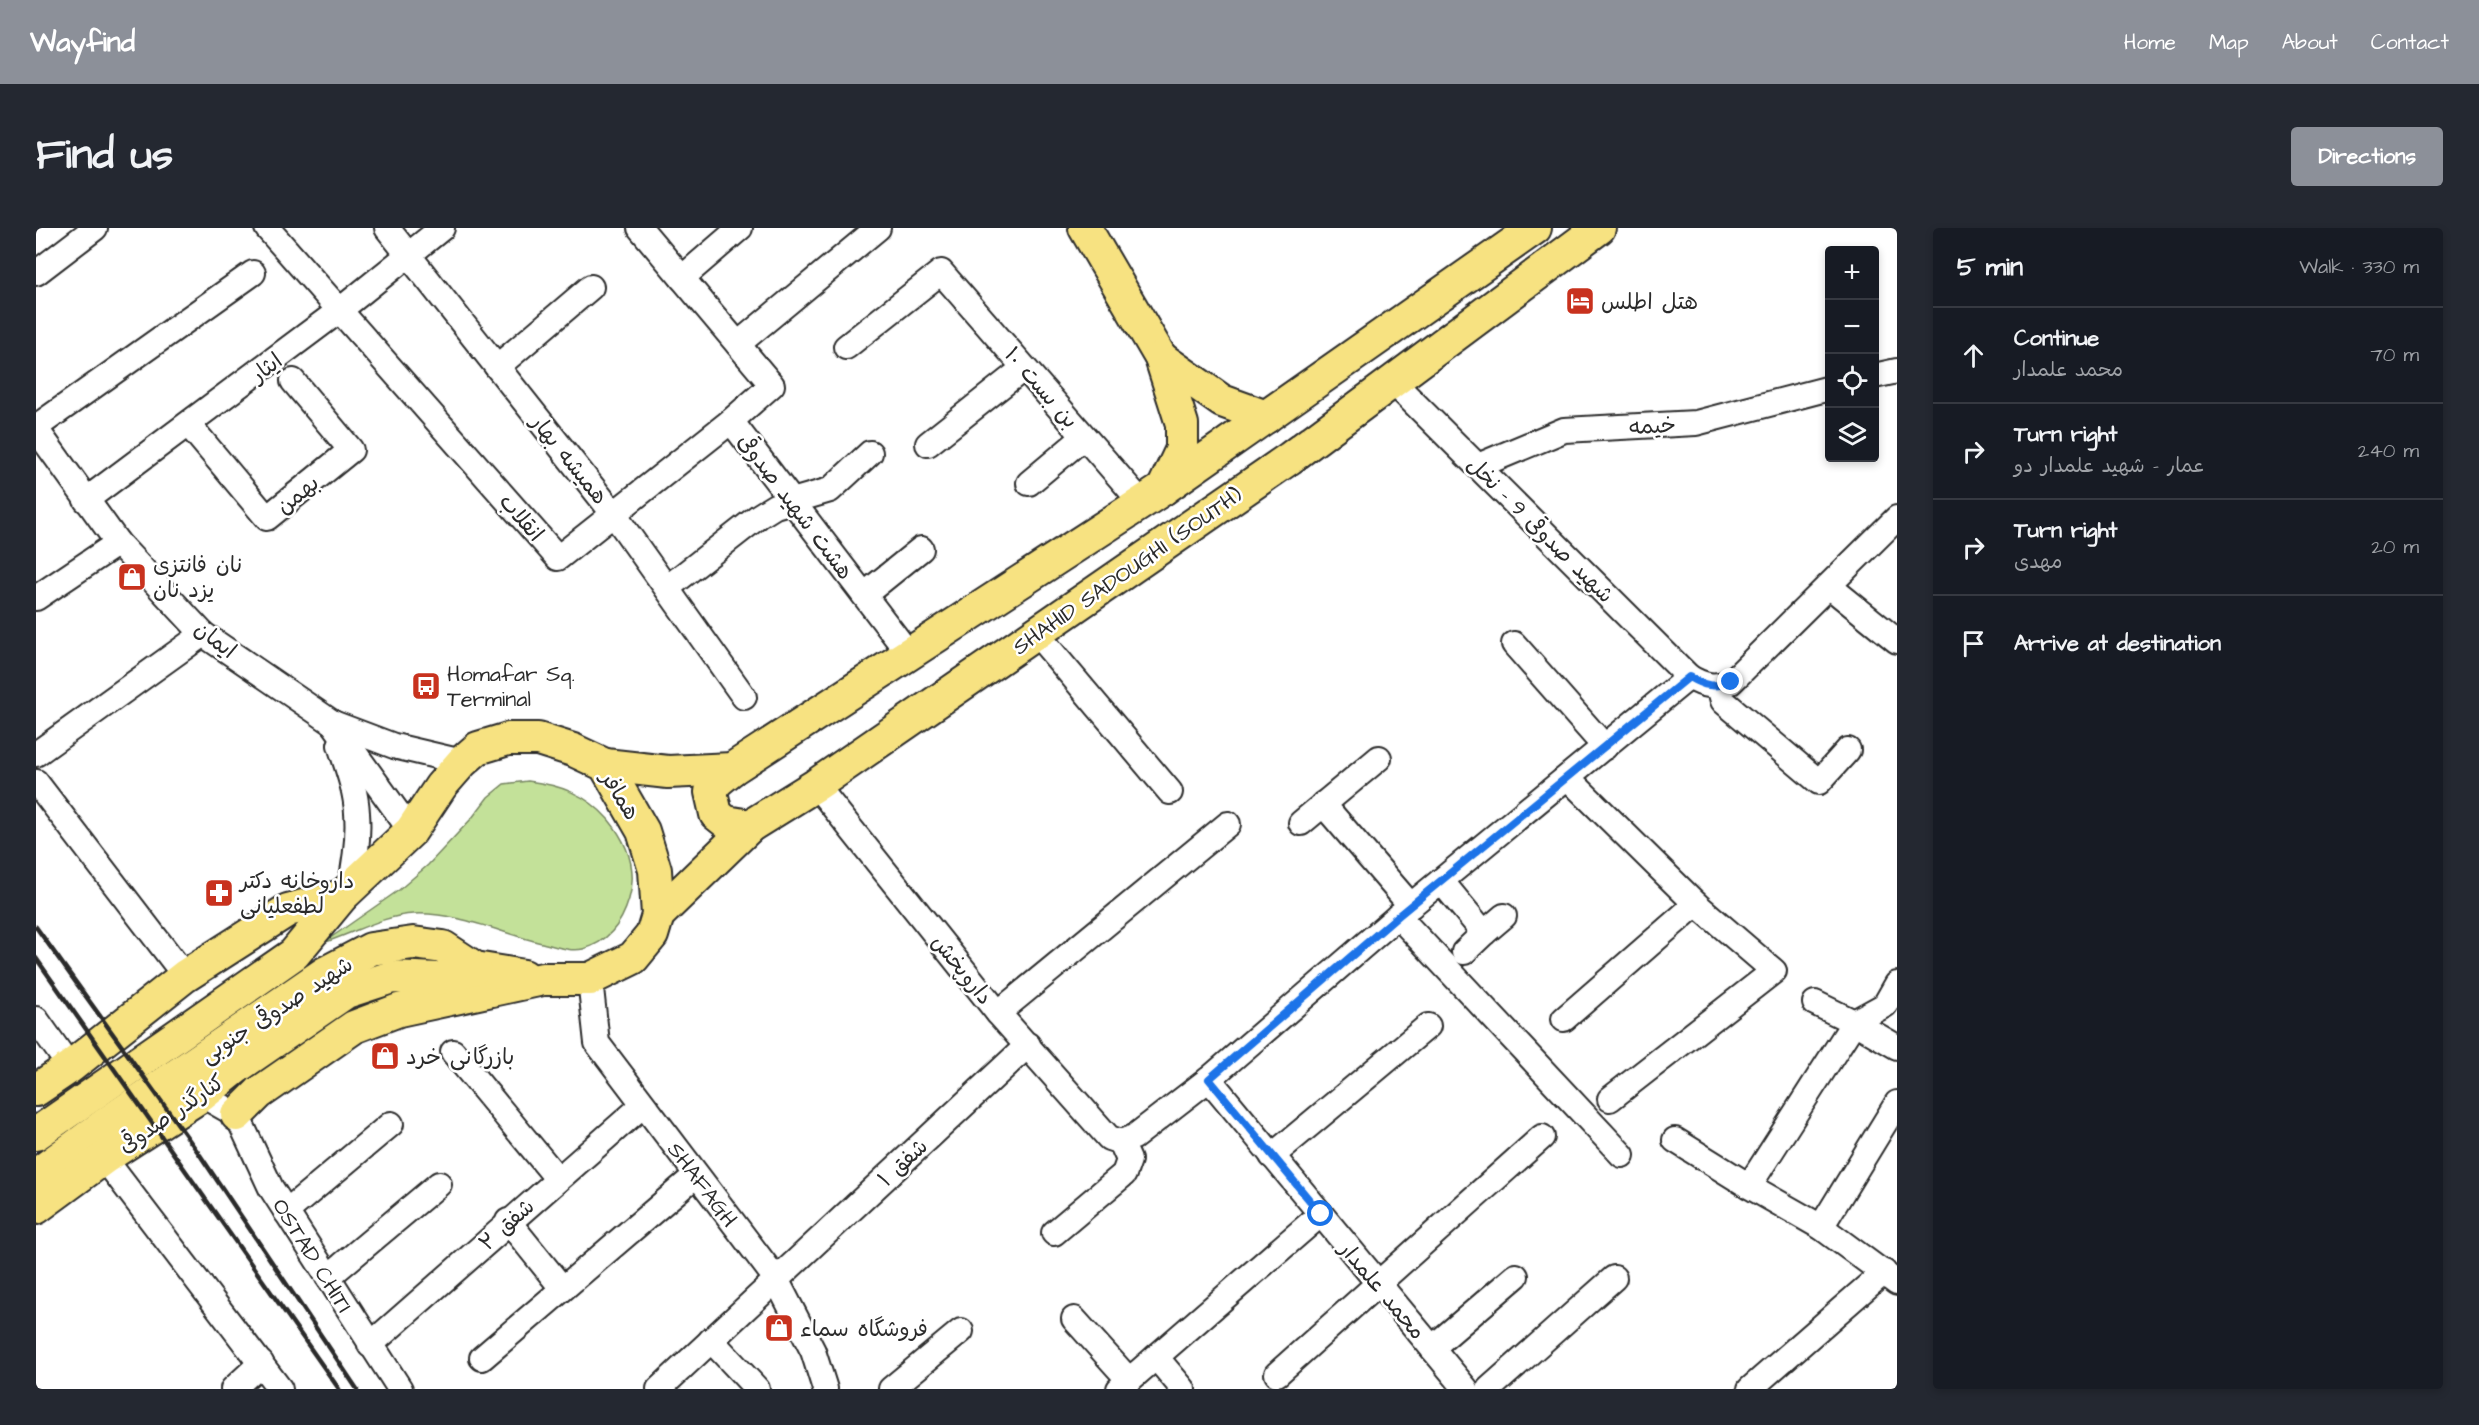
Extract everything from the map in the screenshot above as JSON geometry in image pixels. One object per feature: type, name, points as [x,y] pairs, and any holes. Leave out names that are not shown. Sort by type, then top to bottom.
[{"type":"main road","points":[[1085,228],[1161,358],[1182,424],[1182,448],[1153,496]]},
{"type":"main road","name":"SHAHID SADOUGHI (SOUTH)","points":[[750,826],[726,822],[716,814],[711,792],[716,782],[1153,496],[1535,228]]},
{"type":"main road","name":"SHAHID SADOUGHI (SOUTH)","points":[[658,915],[750,826],[816,785],[1290,458],[1599,228]]},
{"type":"main road","points":[[1161,358],[1222,401],[1266,417]]},
{"type":"main road","name":"همافر","points":[[411,831],[441,786],[478,748],[508,740],[538,740],[573,750],[605,765],[643,831],[655,870],[658,915],[652,935],[633,958],[590,979],[543,979]]},
{"type":"main road","points":[[605,765],[668,772],[732,770]]},
{"type":"main road","name":"شهید صدوقی جنوبی","points":[[36,1134],[294,954],[346,892],[411,831]]},
{"type":"main road","points":[[36,1090],[70,1067],[185,976],[288,910],[346,892]]},
{"type":"main road","name":"شهید صدوقی جنوبی","points":[[36,1175],[107,1123],[325,973],[371,949],[412,943],[443,947],[475,968],[543,979]]},
{"type":"main road","name":"کنارگذر صدوقی","points":[[36,1208],[104,1158],[202,1095],[346,992],[392,976],[438,979],[475,968]]},
{"type":"main road","points":[[237,1115],[259,1093],[354,1028],[399,1010],[543,979]]},
{"type":"street","points":[[36,273],[95,228]]},
{"type":"street","points":[[267,228],[340,310]]},
{"type":"street","name":"همیشه بهار","points":[[387,228],[613,513],[744,697]]},
{"type":"street","name":"ایثار","points":[[86,500],[340,310],[441,228]]},
{"type":"street","name":"هشت شهید صدوقی","points":[[640,228],[772,385],[731,421],[909,654]]},
{"type":"street","points":[[682,278],[740,228]]},
{"type":"street","points":[[738,344],[878,228]]},
{"type":"street","name":"بن بست ۱۰","points":[[846,347],[941,272],[1084,437],[1153,496]]},
{"type":"street","points":[[36,428],[253,273]]},
{"type":"street","points":[[497,367],[591,287]]},
{"type":"street","name":"انقلاب","points":[[340,310],[558,558],[731,421]]},
{"type":"street","points":[[928,444],[1024,368]]},
{"type":"street","points":[[1879,375],[1897,371]]},
{"type":"street","name":"بهمن","points":[[189,425],[267,518],[351,450],[293,381]]},
{"type":"street","name":"شهید صدوقی 9 - نخل","points":[[1393,382],[1689,677]]},
{"type":"street","name":"خیمه","points":[[1478,466],[1564,430],[1696,423],[1825,389]]},
{"type":"street","name":"ایمان","points":[[36,428],[118,543],[204,634],[333,723],[411,831]]},
{"type":"street","points":[[1029,483],[1084,437]]},
{"type":"street","points":[[668,588],[759,516],[775,506],[830,490],[870,453]]},
{"type":"street","points":[[1054,1233],[1124,1174],[1129,1160],[1121,1142],[1134,1137],[1209,1079],[1404,911],[1689,677],[1702,685],[1719,686],[1731,682],[1897,518]]},
{"type":"street","points":[[36,598],[118,543]]},
{"type":"street","points":[[864,595],[921,549]]},
{"type":"street","points":[[1829,586],[1897,641]]},
{"type":"street","points":[[1036,633],[1170,792]]},
{"type":"street","points":[[36,754],[204,634]]},
{"type":"street","points":[[1514,644],[1605,747]]},
{"type":"street","points":[[1719,686],[1723,701],[1819,782],[1848,750]]},
{"type":"street","points":[[333,723],[394,746],[462,762]]},
{"type":"street","points":[[333,723],[349,772],[357,812],[356,856],[346,892]]},
{"type":"street","points":[[1301,823],[1379,758]]},
{"type":"street","points":[[1568,778],[1696,904],[1774,971],[1610,1099]]},
{"type":"street","points":[[36,782],[185,976]]},
{"type":"street","name":"داروپخش","points":[[816,785],[998,1013],[1109,1138],[1121,1142]]},
{"type":"street","points":[[1323,804],[1404,911],[1622,1155]]},
{"type":"street","points":[[998,1013],[1228,824]]},
{"type":"street","points":[[1442,882],[1484,933]]},
{"type":"street","points":[[1564,1019],[1696,904]]},
{"type":"street","points":[[1464,952],[1504,916]]},
{"type":"street","name":"SHAFAGH","points":[[590,979],[597,1043],[776,1279],[813,1351],[825,1389]]},
{"type":"street","points":[[1749,1186],[1854,1022],[1885,1005],[1897,984]]},
{"type":"street","points":[[1815,1003],[1897,1047]]},
{"type":"street","points":[[36,1019],[70,1067]]},
{"type":"street","points":[[1272,1156],[1428,1026]]},
{"type":"street","name":"شفق ۱","points":[[659,1389],[1028,1046]]},
{"type":"street","points":[[453,1052],[557,1178]]},
{"type":"street","name":"محمد علمدار","points":[[1209,1079],[1466,1389]]},
{"type":"street","points":[[202,1095],[237,1115]]},
{"type":"street","points":[[1821,1227],[1897,1103]]},
{"type":"street","name":"شفق ۲","points":[[370,1345],[508,1221],[643,1105]]},
{"type":"street","name":"OSTAD CHITI","points":[[237,1115],[271,1188],[400,1389]]},
{"type":"street","points":[[286,1212],[391,1124]]},
{"type":"street","points":[[1277,1374],[1542,1137]]},
{"type":"street","points":[[1675,1140],[1821,1227],[1891,1278],[1750,1389]]},
{"type":"street","points":[[104,1158],[280,1389]]},
{"type":"street","points":[[482,1358],[696,1175]]},
{"type":"street","points":[[328,1277],[439,1184]]},
{"type":"street","points":[[1074,1319],[1124,1385],[1321,1214]]},
{"type":"street","points":[[508,1221],[562,1288]]},
{"type":"street","points":[[1432,1348],[1516,1276]]},
{"type":"street","points":[[1489,1389],[1614,1278]]},
{"type":"street","points":[[891,1389],[961,1331]]},
{"type":"street","points":[[711,1340],[757,1389]]},
{"type":"street","points":[[1156,1357],[1183,1389]]},
{"type":"street","points":[[233,1389],[261,1363]]},
{"type":"green space","points":[[528,781],[562,788],[591,803],[608,819],[621,837],[631,867],[629,899],[618,924],[600,942],[583,949],[568,949],[446,916],[414,914],[380,921],[323,943],[399,890],[428,865],[472,818],[488,797],[504,784]]},
{"type":"railway","points":[[36,927],[200,1155],[357,1389]]},
{"type":"railway","points":[[36,958],[339,1389]]},
{"type":"place","name":"هتل اطلس","points":[[1580,301]]},
{"type":"place","name":"نان فانتزی یزد نان","points":[[132,577]]},
{"type":"place","name":"Homafar Sq. Terminal","points":[[426,686]]},
{"type":"place","name":"داروخانه دکتر لطفعلیانی","points":[[219,893]]},
{"type":"place","name":"بازرگانی خرد","points":[[385,1056]]},
{"type":"place","name":"فروشگاه سماء","points":[[779,1328]]},
{"type":"route","points":[[1321,1214],[1209,1079],[1398,916],[1689,677],[1702,685],[1719,686],[1731,682]]}]
